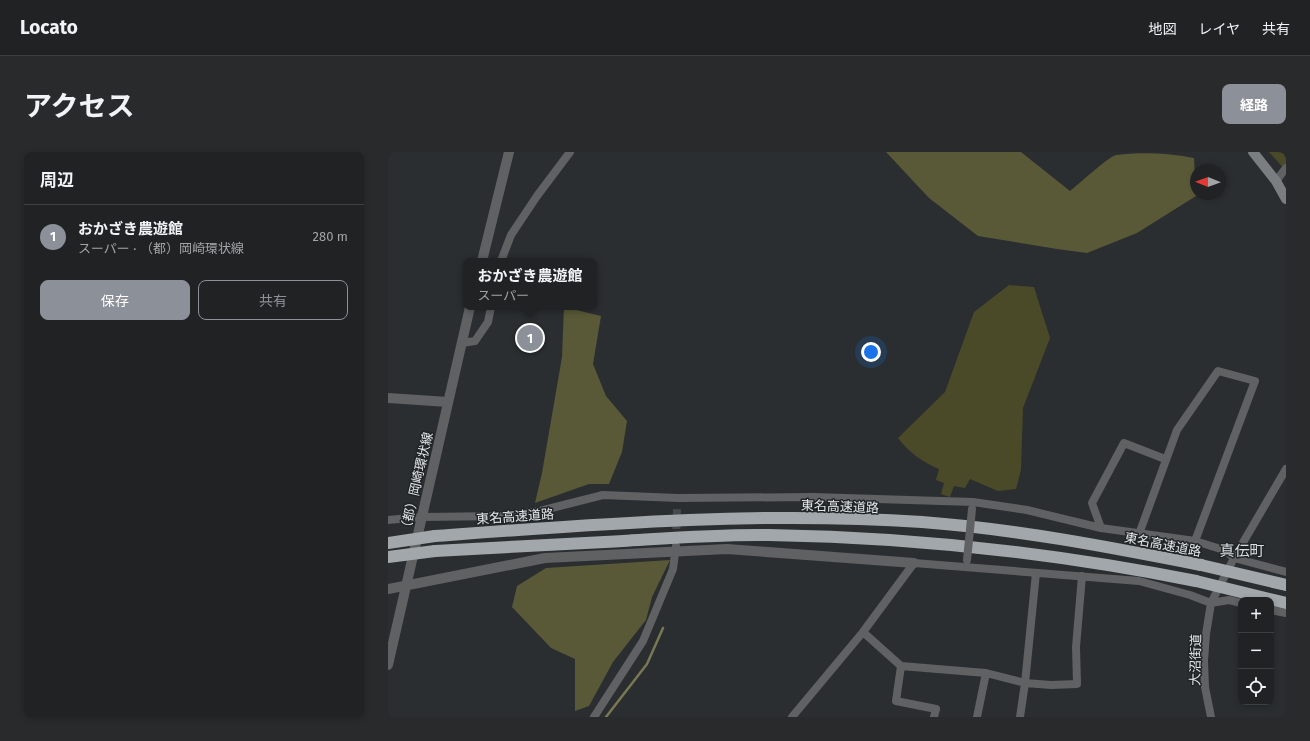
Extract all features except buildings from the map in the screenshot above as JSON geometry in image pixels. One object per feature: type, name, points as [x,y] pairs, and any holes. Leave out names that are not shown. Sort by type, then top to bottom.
[{"type":"highway","name":"東名高速道路","points":[[388,544],[436,536],[612,523],[710,518],[825,518],[923,522],[1056,538],[1201,565],[1286,585]]},
{"type":"highway","points":[[388,557],[435,551],[699,536],[767,535],[868,538],[987,548],[1046,555],[1196,581],[1286,603]]},
{"type":"main road","points":[[1253,152],[1276,181],[1286,199]]},
{"type":"street","points":[[483,258],[509,152]]},
{"type":"street","points":[[502,258],[511,235],[537,196],[570,152]]},
{"type":"street","points":[[1276,181],[1286,168]]},
{"type":"street","name":"（都）岡崎環状線","points":[[388,665],[469,310]]},
{"type":"street","points":[[462,343],[474,341],[488,322],[490,310]]},
{"type":"street","points":[[1139,534],[1165,459],[1177,430],[1218,371],[1255,381],[1195,541]]},
{"type":"street","points":[[388,398],[448,402]]},
{"type":"street","points":[[1101,528],[1092,503],[1124,443],[1165,459]]},
{"type":"street","points":[[1234,558],[1286,469]]},
{"type":"street","points":[[388,520],[421,517],[502,516],[540,511],[603,495],[678,498],[813,496],[973,505],[1027,510],[1101,528],[1195,541],[1224,550],[1234,558],[1286,572]]},
{"type":"street","points":[[677,507],[678,498]]},
{"type":"street","points":[[967,564],[973,505]]},
{"type":"street","points":[[594,717],[642,641],[673,569],[675,549]]},
{"type":"street","points":[[388,588],[405,586],[545,558],[675,549],[727,549],[914,563],[967,564],[1036,573],[1139,581],[1190,595],[1211,603],[1229,600],[1238,602]]},
{"type":"street","name":"大沼街道","points":[[1211,717],[1205,687],[1204,661],[1206,634],[1211,603],[1234,558]]},
{"type":"street","points":[[792,717],[863,632],[914,563]]},
{"type":"street","points":[[1020,717],[1025,683],[1036,573]]},
{"type":"street","points":[[863,632],[901,666],[986,673],[1025,683],[1051,685],[1077,684],[1076,647],[1082,576]]},
{"type":"street","points":[[1274,611],[1286,613]]},
{"type":"street","points":[[901,666],[896,701],[936,709],[934,717]]},
{"type":"street","points":[[977,717],[986,673]]},
{"type":"shaded area","points":[[886,152],[1021,152],[1070,191],[1100,165],[1116,155],[1155,154],[1194,158],[1194,164],[1190,164],[1190,200],[1137,233],[1087,253],[978,236],[929,198]]},
{"type":"shaded area","points":[[1269,152],[1286,152],[1286,171]]},
{"type":"shaded area","points":[[1009,285],[1034,287],[1050,338],[1023,408],[1021,470],[1016,489],[998,491],[970,479],[965,488],[954,486],[950,497],[941,494],[944,483],[936,480],[939,469],[916,456],[898,438],[945,392],[974,312]]},
{"type":"shaded area","points":[[564,310],[576,310],[601,316],[593,364],[606,396],[627,421],[622,452],[609,484],[589,484],[535,503],[542,473],[562,357]]},
{"type":"shaded area","points":[[670,560],[652,597],[646,620],[613,662],[589,706],[575,711],[575,659],[551,648],[512,607],[517,586],[546,568]]},
{"type":"waterway","points":[[606,717],[647,664],[663,628]]},
{"type":"tunnel","points":[[676,541],[677,507]]},
{"type":"place","name":"おかざき農遊館","points":[[530,338]]},
{"type":"district","name":"真伝町","points":[[1242,551]]}]
